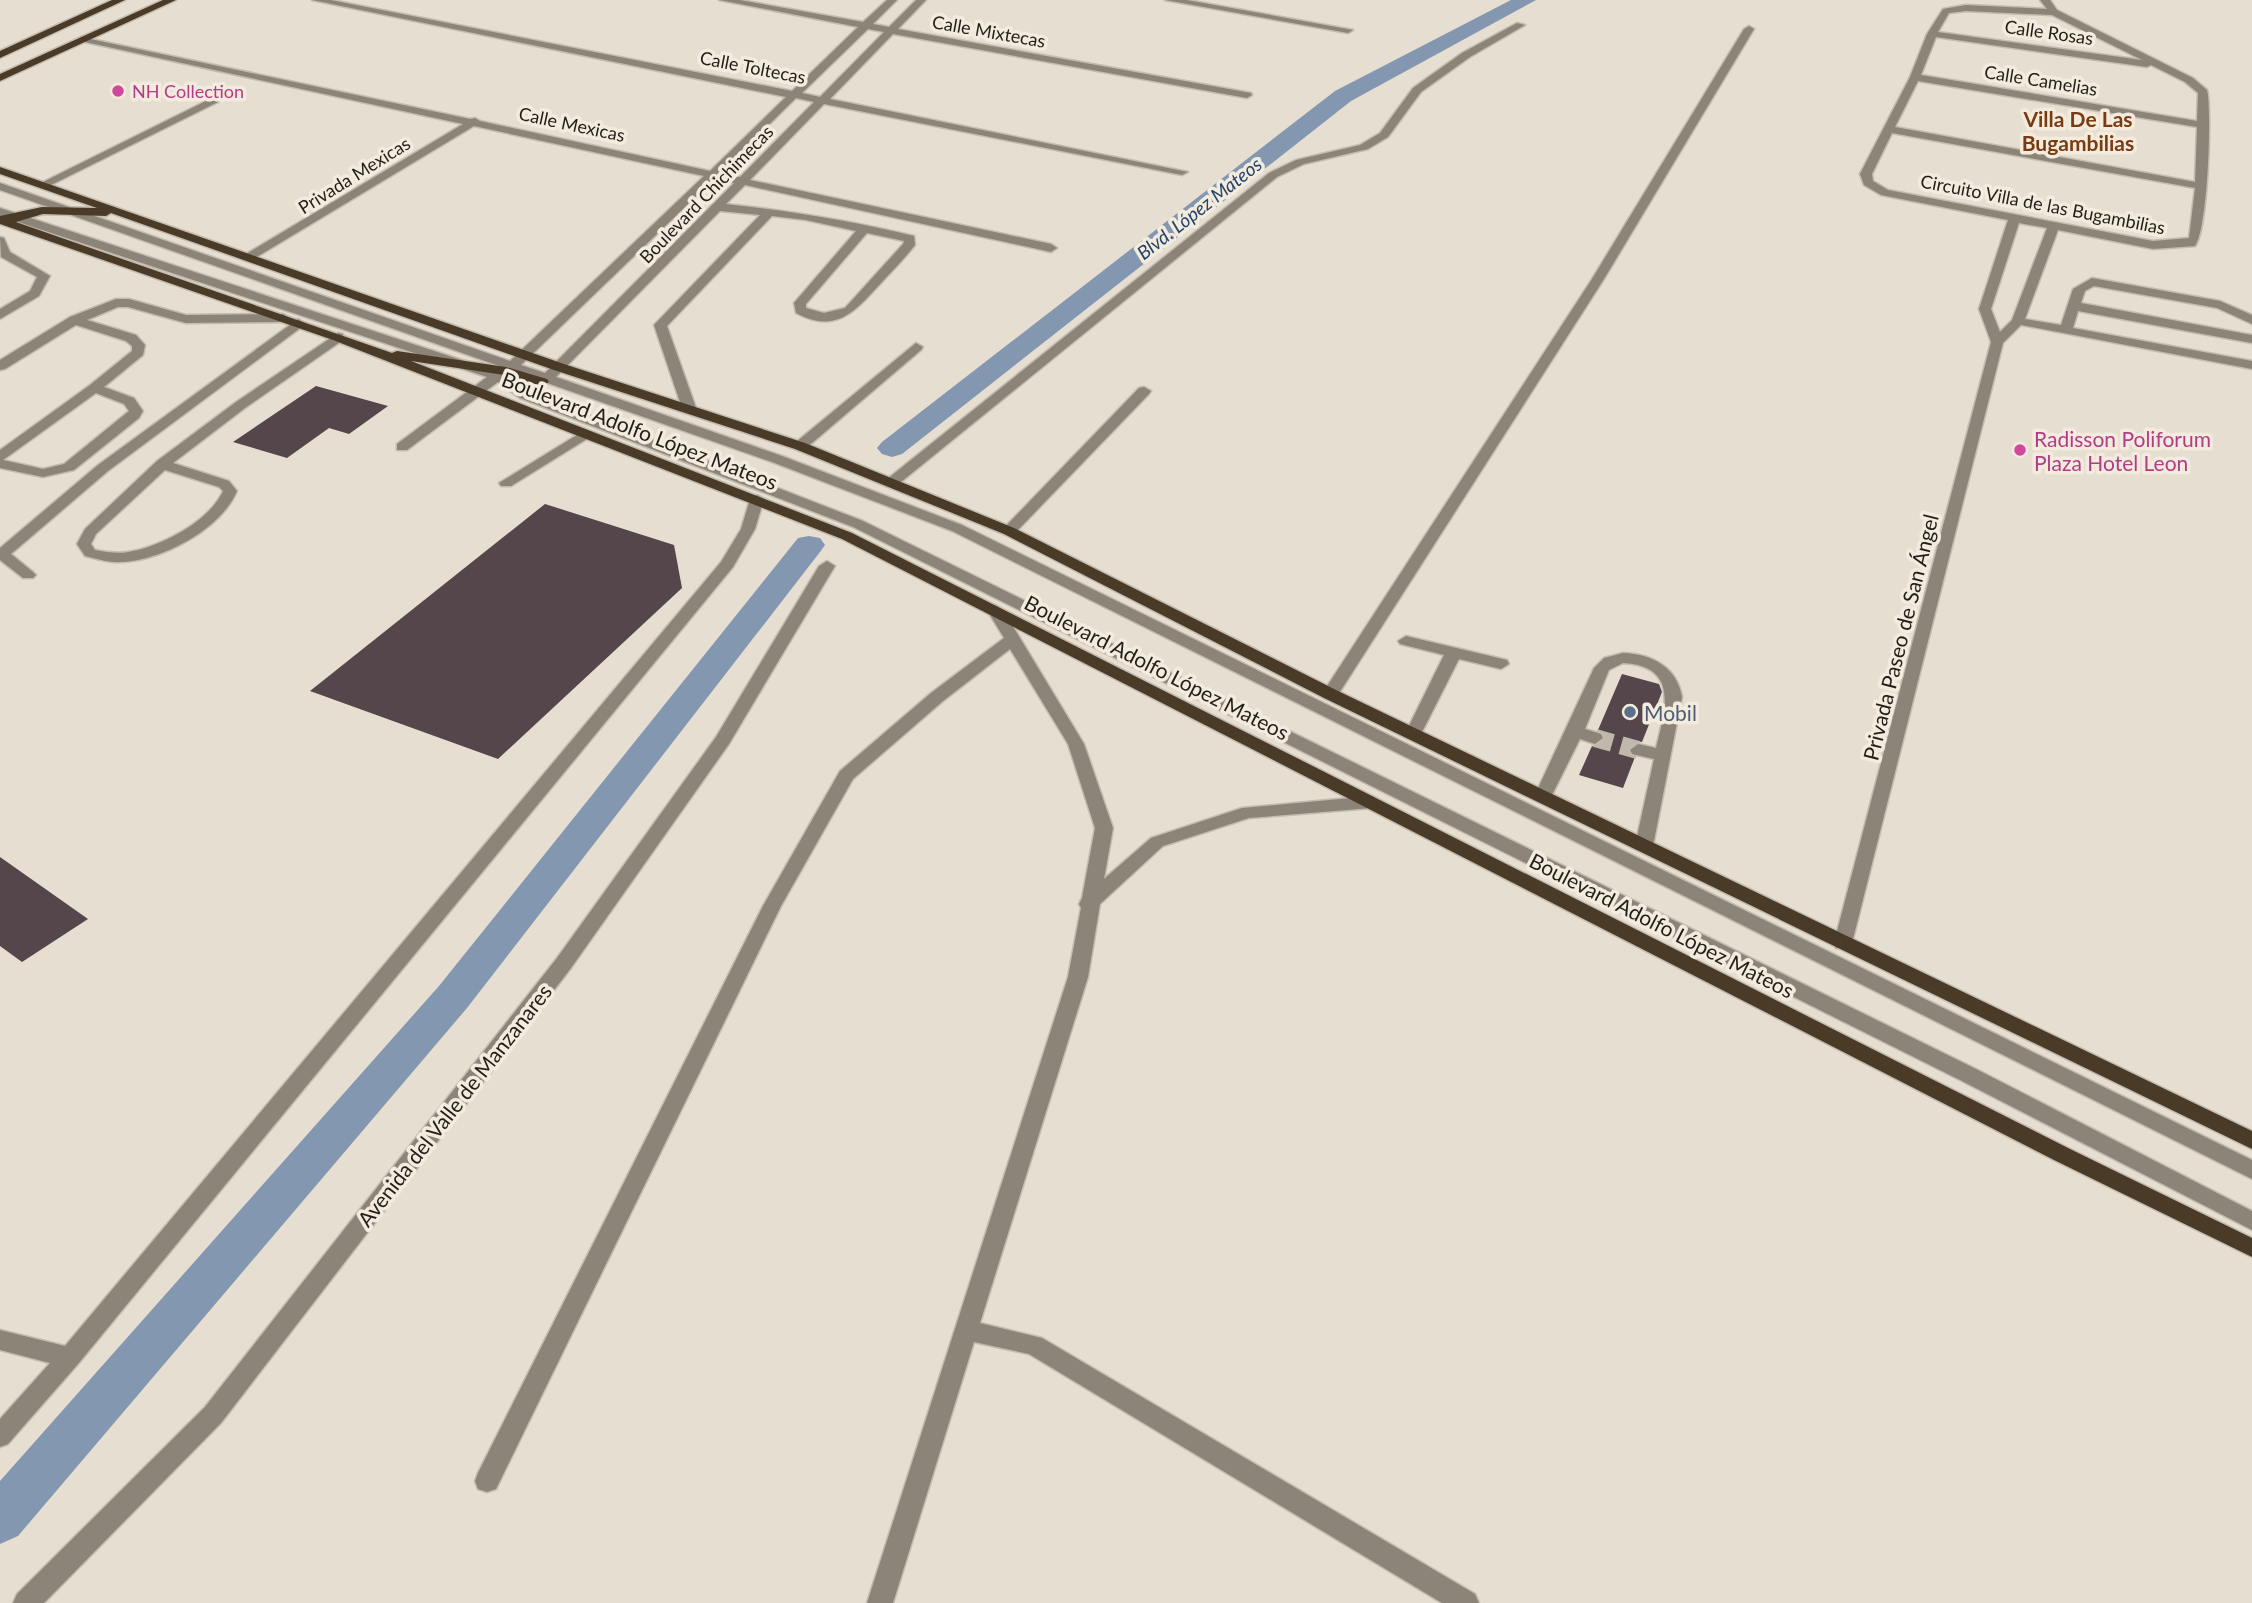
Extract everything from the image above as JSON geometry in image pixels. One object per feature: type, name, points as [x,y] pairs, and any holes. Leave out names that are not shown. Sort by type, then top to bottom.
[{"type":"main road","points":[[0,55],[120,0]]},
{"type":"main road","points":[[0,78],[172,0]]},
{"type":"main road","points":[[0,50],[29,42]]},
{"type":"main road","name":"Boulevard Adolfo López Mateos","points":[[0,170],[526,355],[550,376],[689,408],[800,446],[1009,531],[1330,694],[2252,1141]]},
{"type":"main road","points":[[5,217],[42,210],[127,213]]},
{"type":"main road","name":"Boulevard Adolfo López Mateos","points":[[5,217],[338,337],[479,392],[518,400],[585,434],[847,536],[2061,1154],[2252,1248]]},
{"type":"main road","points":[[379,354],[450,361]]},
{"type":"main road","points":[[506,371],[550,376]]},
{"type":"street","name":"Calle Toltecas","points":[[317,0],[823,98],[1182,172]]},
{"type":"street","name":"Calle Mixtecas","points":[[724,0],[1247,95]]},
{"type":"street","name":"Boulevard Chichimecas","points":[[402,447],[526,355],[892,0]]},
{"type":"street","name":"Boulevard Chichimecas","points":[[518,400],[550,376],[921,0]]},
{"type":"street","points":[[1170,0],[1348,30]]},
{"type":"street","name":"Circuito Villa de las Bugambilias","points":[[2045,0],[2054,12]]},
{"type":"street","name":"Circuito Villa de las Bugambilias","points":[[1950,10],[2054,12],[2189,80],[2203,92],[2201,186],[2196,238],[2191,243],[2153,245],[1885,193],[1872,187],[1866,178],[1932,34],[1950,10]]},
{"type":"street","points":[[891,483],[1273,175],[1300,162],[1364,147],[1384,135],[1417,90],[1466,55],[1520,26]]},
{"type":"street","points":[[1330,694],[1598,279],[1749,29]]},
{"type":"street","name":"Calle Rosas","points":[[1932,34],[2161,66]]},
{"type":"street","name":"Calle Mexicas","points":[[85,39],[475,121],[1051,248]]},
{"type":"street","name":"Calle Camelias","points":[[1914,77],[2204,125]]},
{"type":"street","points":[[45,184],[214,100]]},
{"type":"street","name":"Privada Mexicas","points":[[250,257],[475,121]]},
{"type":"street","points":[[1889,129],[2201,186]]},
{"type":"street","points":[[0,186],[73,210],[506,371],[518,400],[858,524],[1808,994],[2252,1221]]},
{"type":"street","points":[[718,206],[769,211],[866,227],[907,237],[911,242],[844,314],[823,317],[800,310],[800,303],[866,227]]},
{"type":"street","points":[[689,408],[660,325],[769,211]]},
{"type":"street","points":[[4,310],[35,293],[44,276],[5,254],[0,239],[5,217],[313,313],[450,361],[506,371]]},
{"type":"street","points":[[2015,218],[1985,309],[1997,341],[2018,321],[2054,225]]},
{"type":"street","points":[[2066,330],[2084,285],[2105,283],[2220,305],[2252,320]]},
{"type":"street","points":[[0,366],[75,320],[116,303],[129,303],[186,319],[283,318]]},
{"type":"street","points":[[2074,306],[2252,339]]},
{"type":"street","points":[[0,457],[95,388],[138,352],[139,345],[131,338],[75,320]]},
{"type":"street","points":[[2018,321],[2252,366]]},
{"type":"street","points":[[28,575],[2,554],[103,468],[298,323]]},
{"type":"street","points":[[162,464],[224,484],[230,491],[229,500],[196,526],[151,551],[128,558],[90,553],[84,544],[90,532],[162,464],[208,427],[338,337]]},
{"type":"street","name":"Privada Paseo de San Ángel","points":[[1843,943],[1997,341]]},
{"type":"street","points":[[800,446],[916,348]]},
{"type":"street","points":[[550,376],[957,528],[2252,1170]]},
{"type":"street","points":[[0,464],[43,473],[69,467],[132,418],[136,411],[130,401],[95,388]]},
{"type":"street","points":[[1009,531],[1143,391]]},
{"type":"street","points":[[506,482],[585,434]]},
{"type":"street","points":[[0,1436],[70,1357],[728,564],[748,529],[757,499]]},
{"type":"street","name":"Avenida del Valle de Manzanares","points":[[26,1603],[213,1415],[564,963],[723,740],[827,566]]},
{"type":"street","points":[[880,1603],[1077,977],[1088,904],[1104,828],[1076,744],[995,610]]},
{"type":"street","points":[[487,1481],[772,906],[846,775],[937,698],[1013,639]]},
{"type":"street","points":[[1406,641],[1501,664]]},
{"type":"street","points":[[1413,734],[1454,652]]},
{"type":"street","points":[[1543,797],[1602,668],[1608,661],[1619,658],[1649,663],[1671,678],[1676,690],[1644,846]]},
{"type":"street","points":[[1575,732],[1595,738]]},
{"type":"street","points":[[1638,750],[1663,755]]},
{"type":"street","points":[[1088,904],[1157,842],[1248,812],[1372,802]]},
{"type":"street","points":[[966,1330],[1034,1345],[1466,1603]]},
{"type":"street","points":[[0,1340],[70,1357]]},
{"type":"building","points":[[316,386],[388,406],[349,434],[329,428],[287,458],[233,442]]},
{"type":"building","points":[[545,504],[674,545],[682,588],[498,759],[310,691]]},
{"type":"building","name":"Mobil","points":[[1622,674],[1659,684],[1662,692],[1642,742],[1636,742],[1627,749],[1630,755],[1635,757],[1623,788],[1579,775],[1592,746],[1597,746],[1606,739],[1598,730]]},
{"type":"building","points":[[0,857],[88,919],[22,962],[0,946]]},
{"type":"waterway","name":"Blvd. López Mateos","points":[[892,448],[1343,96],[1526,0]]},
{"type":"waterway","points":[[0,1519],[453,997],[809,545]]},
{"type":"tunnel","points":[[1595,738],[1638,750]]},
{"type":"place","name":"NH Collection","points":[[118,91]]},
{"type":"place","name":"Radisson Poliforum Plaza Hotel Leon","points":[[2020,450]]},
{"type":"place","name":"Mobil","points":[[1630,712]]},
{"type":"district","name":"Villa De Las Bugambilias","points":[[2078,130]]}]
